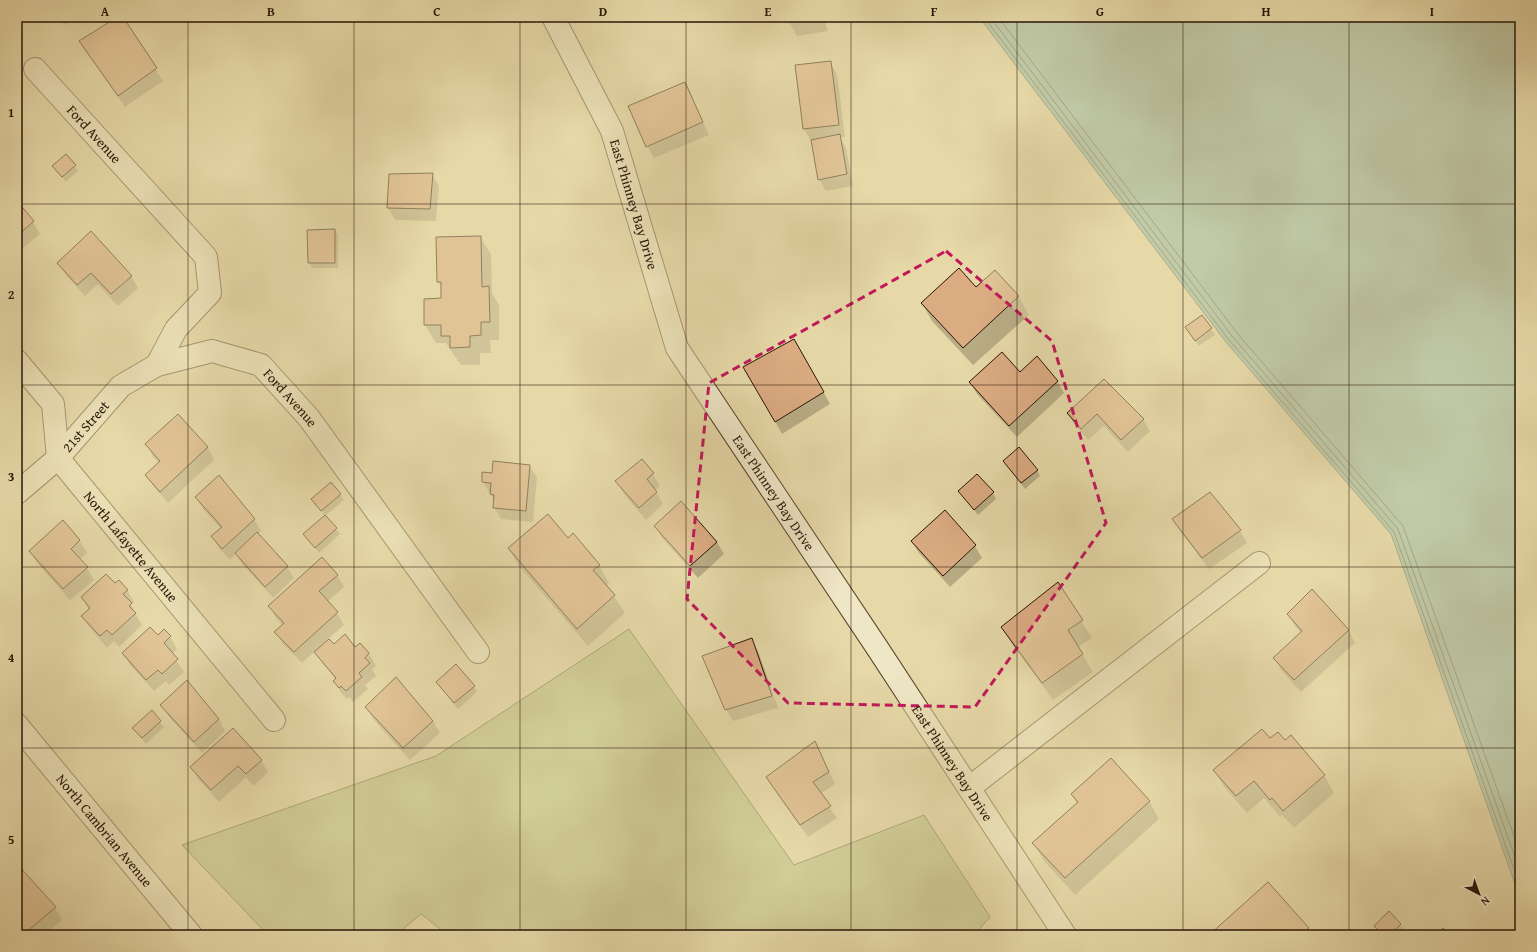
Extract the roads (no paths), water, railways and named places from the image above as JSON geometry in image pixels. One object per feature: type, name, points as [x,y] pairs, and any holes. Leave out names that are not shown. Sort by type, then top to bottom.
[{"type":"street","name":"East Phinney Bay Drive","points":[[553,17],[612,130],[677,348],[1065,935]]},
{"type":"street","name":"Ford Avenue","points":[[35,69],[206,256],[210,293],[176,329],[157,365]]},
{"type":"street","name":"Ford Avenue","points":[[157,365],[212,351],[261,365],[309,418],[478,652]]},
{"type":"street","points":[[17,361],[53,404],[58,458]]},
{"type":"street","name":"21st Street","points":[[17,493],[58,458],[121,386],[157,365]]},
{"type":"street","name":"North Lafayette Avenue","points":[[58,458],[274,720]]},
{"type":"street","points":[[969,788],[1259,563]]},
{"type":"street","name":"North Cambrian Avenue","points":[[17,725],[191,935]]},
{"type":"water","points":[[979,17],[1520,17],[1520,898],[1391,534],[1226,342]]}]
